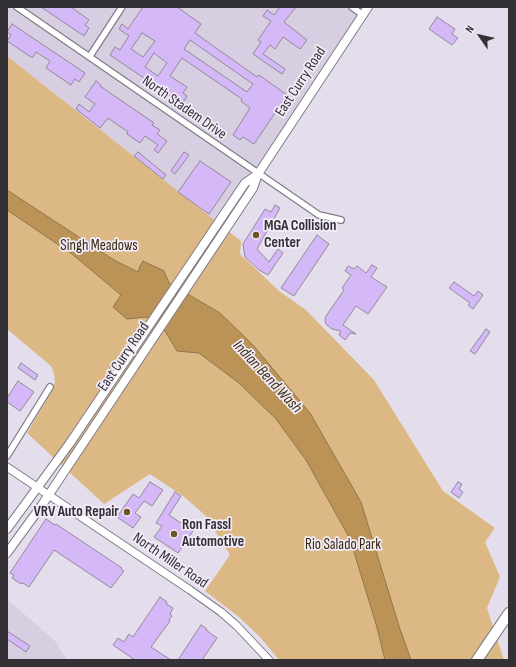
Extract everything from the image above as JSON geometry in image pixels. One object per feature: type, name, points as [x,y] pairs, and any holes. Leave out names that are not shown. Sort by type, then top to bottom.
[{"type":"highway","points":[[477,660],[507,617]]},
{"type":"main road","name":"East Curry Road","points":[[7,553],[49,495],[188,287],[253,188],[258,174],[368,7]]},
{"type":"main road","name":"East Curry Road","points":[[7,529],[74,438],[245,183],[258,174]]},
{"type":"street","name":"North Stadem Drive","points":[[17,7],[319,215],[342,220]]},
{"type":"street","points":[[90,56],[122,7]]},
{"type":"street","points":[[352,7],[363,15]]},
{"type":"street","points":[[7,456],[50,387]]},
{"type":"street","name":"North Miller Road","points":[[7,467],[221,612],[270,660]]},
{"type":"shaded area","points":[[7,7],[362,7],[222,226],[7,56]]},
{"type":"shaded area","points":[[7,599],[55,641],[67,660],[7,660]]},
{"type":"green space","name":"Rio Salado Park","points":[[7,56],[241,241],[240,254],[279,291],[306,310],[374,380],[443,491],[495,528],[485,542],[500,577],[487,608],[504,660],[279,660],[260,637],[239,617],[205,591],[230,555],[205,515],[183,496],[150,474],[104,504],[27,433],[53,389],[55,382],[51,366],[7,329]]},
{"type":"water","name":"Indian Bend Wash","points":[[7,190],[114,260],[138,272],[143,261],[164,271],[169,283],[220,313],[253,345],[310,413],[361,502],[411,660],[385,660],[376,624],[350,539],[306,460],[276,419],[239,383],[199,353],[177,351],[165,331],[147,317],[127,319],[113,307],[121,295],[72,254],[7,210]]},
{"type":"building","points":[[41,7],[71,7],[89,20],[85,25],[89,28],[84,36]]},
{"type":"building","points":[[143,7],[177,7],[201,24],[195,33],[257,77],[259,75],[287,95],[254,144],[243,137],[240,140],[233,135],[250,108],[241,101],[242,99],[182,58],[170,76],[187,87],[183,93],[187,96],[182,104],[110,55],[115,47],[120,50],[129,36],[119,29],[122,24],[128,29]],"holes":[[[142,33],[155,41],[143,57],[131,49]],[[190,40],[253,84],[247,92],[184,49]],[[154,53],[167,63],[158,76],[145,67]]]},
{"type":"building","points":[[280,7],[296,7],[284,22],[307,40],[300,49],[283,37],[275,49],[270,45],[263,54],[285,69],[282,74],[253,54],[261,42],[258,40],[271,21],[263,16],[267,10],[274,15]]},
{"type":"building","points":[[437,17],[455,29],[452,34],[458,38],[452,45],[429,29]]},
{"type":"building","points":[[12,24],[85,73],[79,82],[75,79],[71,85],[46,68],[50,61],[36,52],[33,57],[31,57],[7,41],[11,35],[7,32]]},
{"type":"building","points":[[96,81],[101,85],[100,86],[154,123],[152,125],[160,130],[157,134],[167,141],[158,153],[154,150],[158,145],[145,136],[140,143],[127,134],[128,132],[108,118],[100,128],[76,109],[79,104],[89,112],[95,104],[85,97]]},
{"type":"building","points":[[138,152],[166,175],[163,179],[134,156]]},
{"type":"building","points":[[184,152],[189,155],[175,174],[171,171]]},
{"type":"building","points":[[200,161],[231,182],[209,214],[178,192]]},
{"type":"building","points":[[275,205],[280,208],[257,249],[269,262],[278,249],[283,253],[268,275],[259,270],[245,257],[243,244],[265,209],[271,212]]},
{"type":"building","points":[[317,235],[329,244],[294,296],[281,288]]},
{"type":"building","points":[[372,265],[377,268],[371,277],[387,287],[368,314],[356,306],[343,325],[356,334],[350,333],[345,340],[339,335],[341,331],[332,329],[326,324],[326,316],[344,290],[342,288],[351,275],[345,271],[348,266],[354,269],[357,266],[366,273]]},
{"type":"building","points":[[454,282],[474,296],[478,291],[483,295],[473,309],[468,305],[470,303],[449,288]]},
{"type":"building","points":[[486,329],[490,332],[475,354],[470,351]]},
{"type":"building","points":[[21,363],[38,375],[35,380],[18,368]]},
{"type":"building","points":[[18,381],[34,392],[20,411],[7,402],[7,398]]},
{"type":"building","points":[[150,482],[163,490],[152,506],[144,501],[135,513],[141,517],[133,528],[117,517],[133,494],[139,498]]},
{"type":"building","points":[[458,482],[462,484],[459,489],[463,492],[459,498],[451,492]]},
{"type":"building","name":"Ron Fassl Automotive","points":[[175,492],[181,496],[169,515],[193,531],[178,553],[154,537],[162,526],[156,523]]},
{"type":"building","points":[[46,519],[55,525],[56,524],[122,568],[121,569],[124,571],[111,588],[54,550],[29,587],[12,578],[14,575],[10,573]]},
{"type":"building","points":[[160,597],[167,602],[166,604],[173,608],[170,614],[172,616],[151,647],[171,660],[135,660],[113,645],[118,638],[124,642],[129,634],[133,637]]},
{"type":"building","points":[[201,625],[217,638],[202,660],[178,660]]},
{"type":"building","points":[[7,631],[30,646],[26,652],[7,639]]},
{"type":"place","name":"MGA Collision Center","points":[[256,235]]},
{"type":"place","name":"VRV Auto Repair","points":[[127,512]]},
{"type":"place","name":"Ron Fassl Automotive","points":[[174,534]]},
{"type":"park label","name":"Singh Meadows","points":[[99,246]]}]
